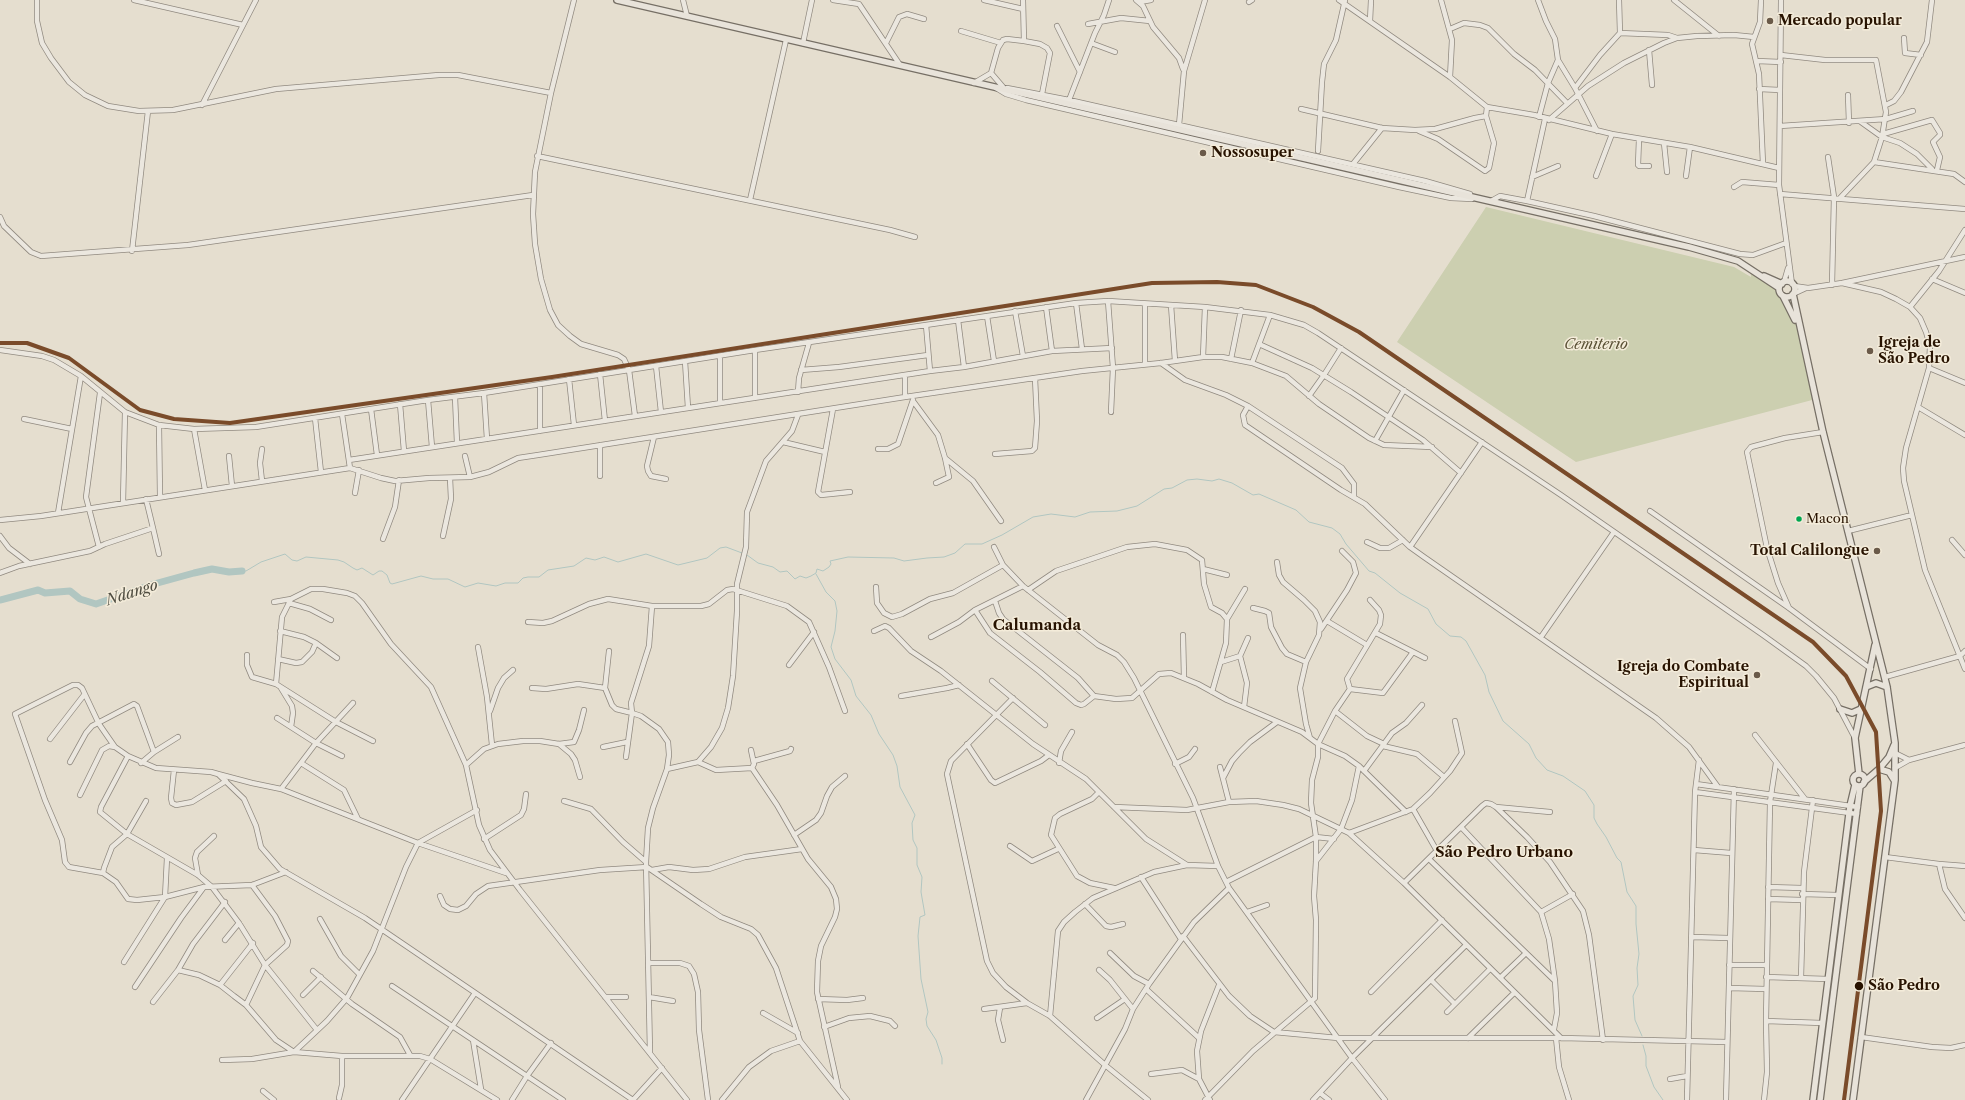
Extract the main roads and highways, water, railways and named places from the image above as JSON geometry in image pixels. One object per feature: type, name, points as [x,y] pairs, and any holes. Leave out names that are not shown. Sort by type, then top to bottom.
[{"type":"main road","points":[[617,0],[1725,256],[1756,272],[1773,286],[1793,285],[1793,294],[1823,432],[1885,677],[1895,753],[1895,780],[1853,1100]]},
{"type":"main road","points":[[1782,285],[1783,296],[1801,331]]},
{"type":"main road","points":[[1783,296],[1788,297],[1793,294]]},
{"type":"main road","points":[[1859,774],[1855,738],[1876,643]]},
{"type":"main road","points":[[1866,687],[1876,683],[1887,687]]},
{"type":"main road","points":[[1840,709],[1852,712],[1861,709]]},
{"type":"main road","points":[[1820,1100],[1860,785],[1879,769],[1888,757],[1894,743]]},
{"type":"main road","points":[[1879,769],[1889,772],[1895,780]]},
{"type":"main road","points":[[1859,774],[1853,778],[1860,785]]},
{"type":"main road","points":[[1813,1100],[1850,806],[1864,777],[1859,774]]},
{"type":"main road","points":[[1844,853],[1851,854]]},
{"type":"main road","points":[[1834,934],[1841,935]]},
{"type":"main road","points":[[1816,1076],[1823,1077]]},
{"type":"waterway","points":[[747,555],[758,563],[773,567],[780,572],[787,571],[795,579],[800,576],[806,578],[811,576],[816,573],[817,569],[823,571],[829,567],[831,564],[830,561],[848,557],[894,558],[904,561],[944,557],[955,553],[965,544],[982,544],[1002,535],[1033,517],[1051,514],[1075,517],[1090,512],[1117,511],[1137,506],[1164,489],[1172,488],[1187,480],[1197,479],[1212,481],[1219,479],[1232,483],[1253,495],[1259,494],[1296,510],[1309,522],[1332,528],[1340,534],[1346,544],[1369,571],[1375,573],[1400,593],[1428,609],[1436,624],[1450,636],[1461,637],[1466,641],[1485,675],[1489,692],[1503,721],[1529,744],[1536,758],[1547,770],[1563,776],[1585,791],[1594,805],[1594,818],[1617,858],[1621,862],[1627,892],[1636,906],[1639,954],[1637,968],[1638,985],[1633,996],[1635,1020],[1642,1036]]},
{"type":"waterway","points":[[242,571],[246,571],[261,562],[285,554],[292,560],[297,561],[306,557],[338,560],[357,570],[362,568],[373,575],[379,571],[382,571],[387,575],[390,583],[392,584],[421,576],[433,579],[448,579],[465,587],[478,583],[496,586],[505,583],[518,583],[523,578],[539,577],[548,570],[574,566],[586,558],[595,560],[604,557],[618,562],[646,554],[678,565],[707,558],[720,548],[726,547],[742,553]]},
{"type":"waterway","name":"Ndango","points":[[0,600],[38,590],[45,593],[70,591],[80,599],[96,604],[154,584],[194,573],[212,569],[229,572],[242,571]]},
{"type":"waterway","points":[[816,574],[826,592],[835,601],[837,611],[835,631],[831,647],[835,659],[851,680],[856,696],[871,715],[879,734],[893,755],[897,766],[900,787],[915,815],[912,823],[913,840],[917,848],[917,865],[922,877],[921,892],[925,915],[920,917],[918,936],[921,979],[928,1012],[926,1019],[927,1026],[936,1040],[942,1058],[942,1064]]},
{"type":"waterway","points":[[1643,1045],[1646,1056],[1646,1066],[1654,1087],[1663,1100]]},
{"type":"place","name":"Mercado popular","points":[[1770,21]]},
{"type":"place","name":"Nossosuper","points":[[1203,153]]},
{"type":"place","name":"Igreja de São Pedro","points":[[1870,351]]},
{"type":"place","name":"Macon","points":[[1799,519]]},
{"type":"place","name":"Total Calilongue","points":[[1877,551]]},
{"type":"place","name":"Igreja do Combate Espiritual","points":[[1757,675]]},
{"type":"place","name":"São Pedro","points":[[1859,986]]},
{"type":"district","name":"Calumanda","points":[[1037,626]]},
{"type":"district","name":"São Pedro Urbano","points":[[1504,853]]},
{"type":"park label","name":"Cemiterio","points":[[1596,345]]}]
